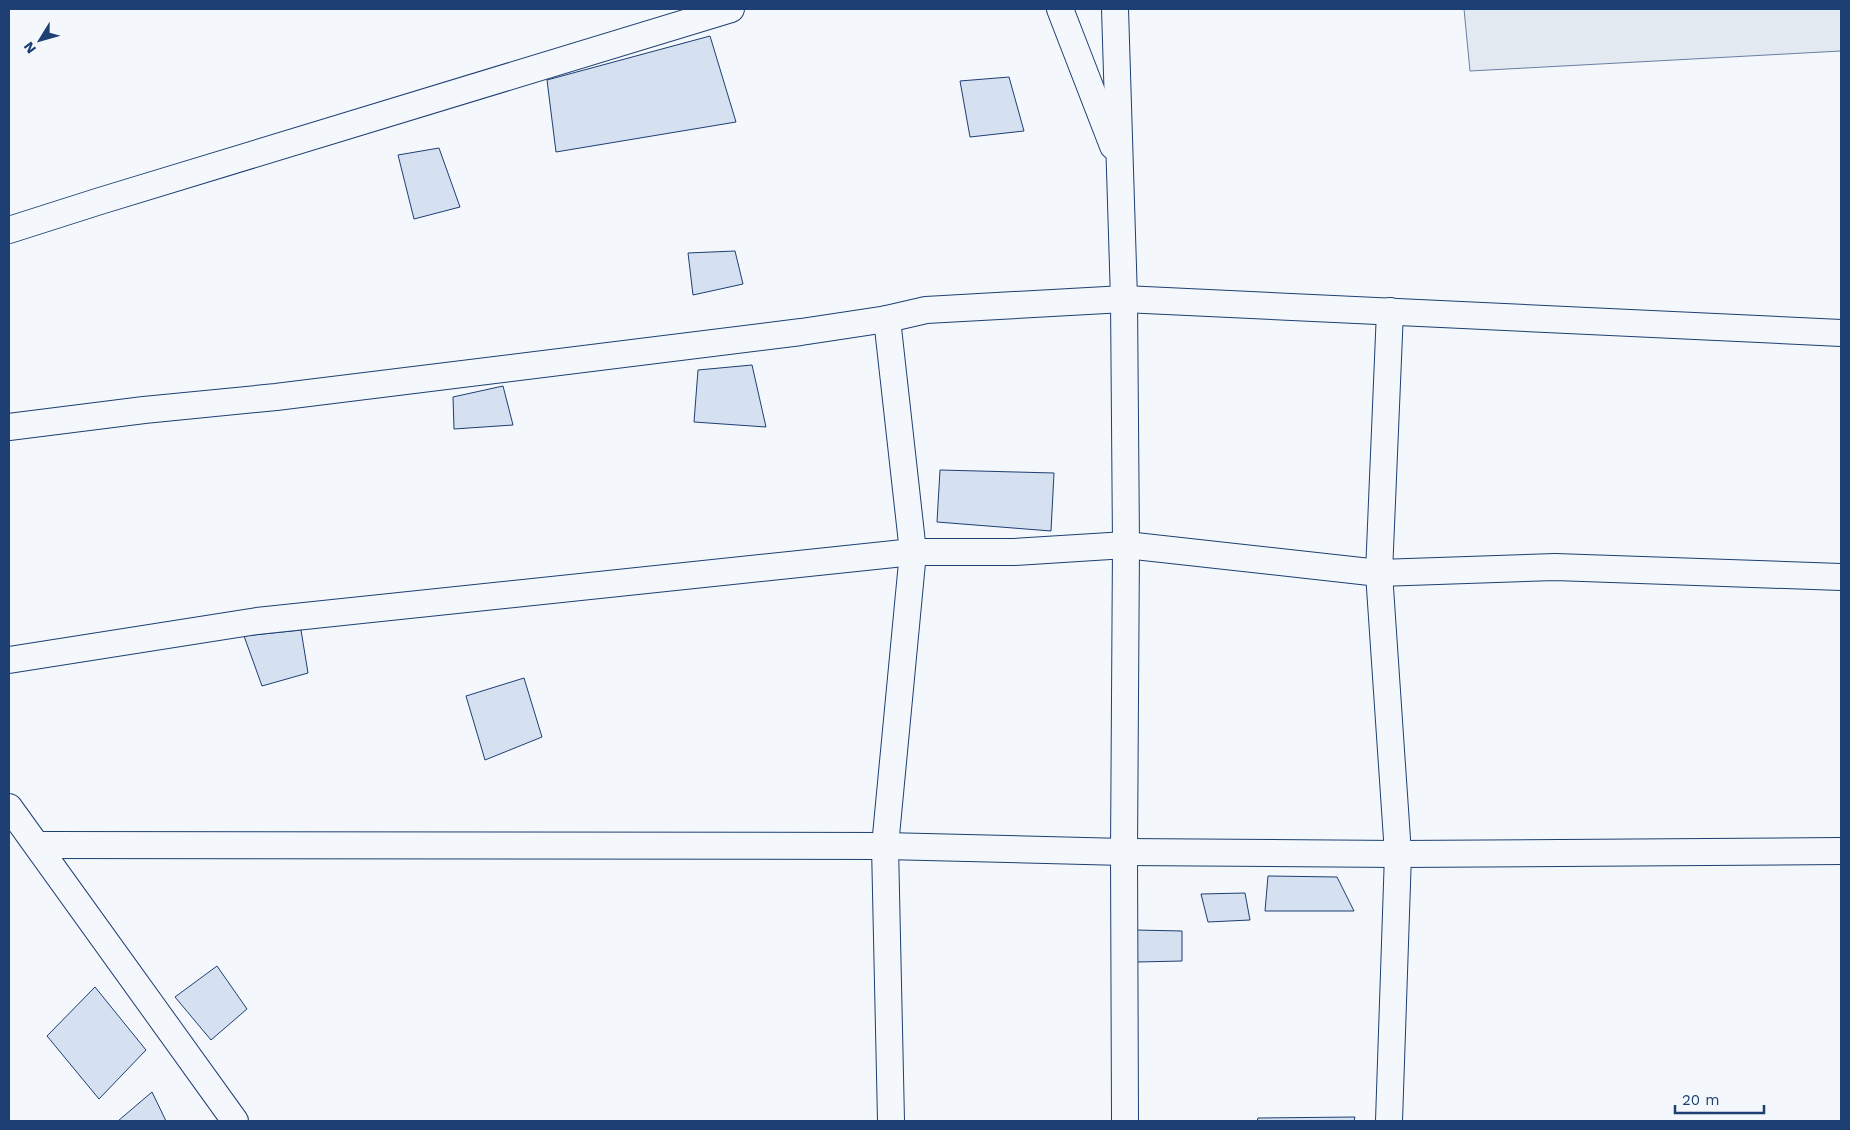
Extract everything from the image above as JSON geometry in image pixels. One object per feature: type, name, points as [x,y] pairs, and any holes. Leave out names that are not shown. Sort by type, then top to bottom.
[{"type":"street","points":[[9,230],[731,9]]},
{"type":"street","points":[[1060,9],[1120,163]]},
{"type":"street","points":[[1116,9],[1124,299],[1126,545],[1124,1121]]},
{"type":"street","points":[[9,427],[144,410],[276,397],[801,332],[888,320],[926,310],[1124,299],[1841,333]]},
{"type":"street","points":[[1389,1121],[1398,854],[1379,573],[1390,311]]},
{"type":"street","points":[[888,320],[913,552],[885,846],[891,1121]]},
{"type":"street","points":[[9,660],[257,621],[913,552],[1014,552],[1126,545],[1379,573],[1556,567],[1841,577]]},
{"type":"street","points":[[9,807],[235,1121]]},
{"type":"street","points":[[38,845],[885,846],[1124,852],[1398,854],[1841,852]]},
{"type":"shaded area","points":[[1464,9],[1841,9],[1841,51],[1470,71]]},
{"type":"building","points":[[710,36],[736,122],[556,152],[547,80]]},
{"type":"building","points":[[1009,77],[1024,131],[970,137],[960,81]]},
{"type":"building","points":[[439,148],[460,207],[414,219],[398,155]]},
{"type":"building","points":[[735,251],[743,284],[693,295],[688,253]]},
{"type":"building","points":[[752,365],[766,427],[694,422],[698,370]]},
{"type":"building","points":[[503,386],[513,425],[454,429],[453,397]]},
{"type":"building","points":[[940,470],[1054,473],[1051,531],[937,522]]},
{"type":"building","points":[[301,630],[308,673],[262,686],[244,636]]},
{"type":"building","points":[[524,678],[542,737],[485,760],[466,696]]},
{"type":"building","points":[[1268,876],[1337,877],[1354,911],[1265,911]]},
{"type":"building","points":[[1245,893],[1250,920],[1208,922],[1201,894]]},
{"type":"building","points":[[1136,930],[1182,931],[1182,961],[1137,962]]},
{"type":"building","points":[[217,966],[247,1009],[211,1040],[175,997]]},
{"type":"building","points":[[95,987],[146,1050],[99,1099],[47,1036]]},
{"type":"building","points":[[152,1092],[166,1121],[118,1121]]},
{"type":"building","points":[[1355,1117],[1354,1121],[1257,1121],[1258,1118]]}]
